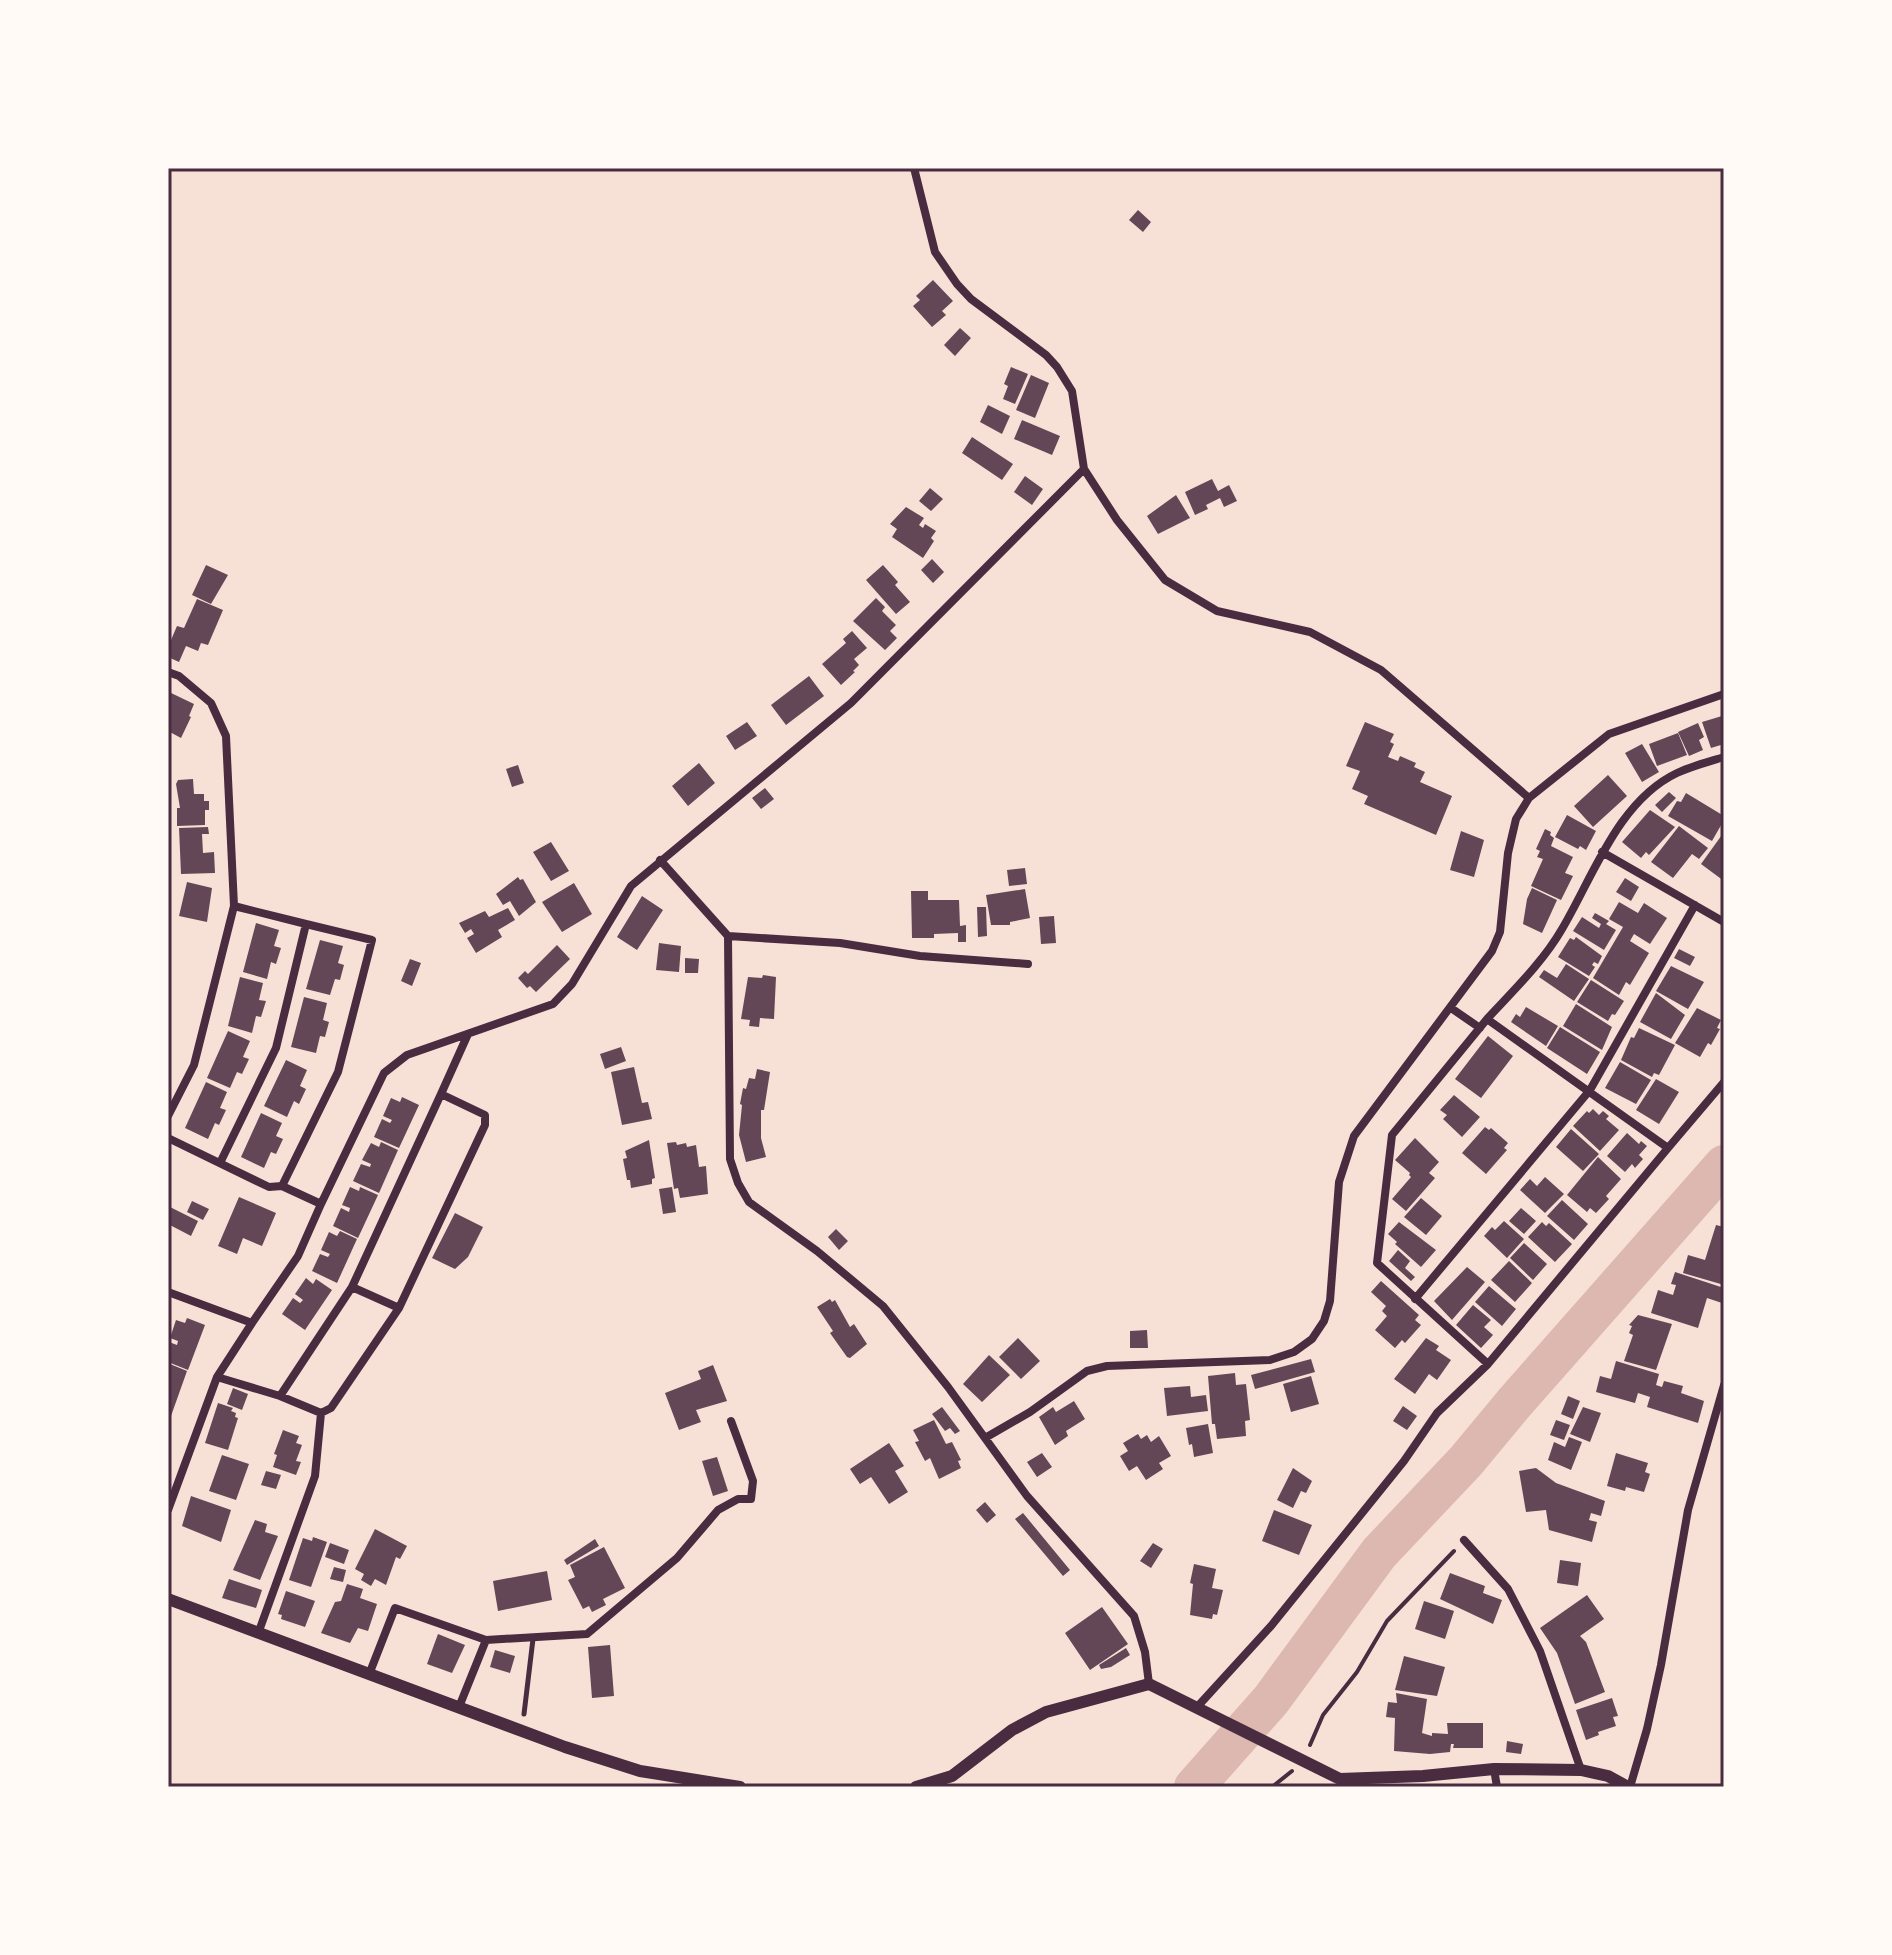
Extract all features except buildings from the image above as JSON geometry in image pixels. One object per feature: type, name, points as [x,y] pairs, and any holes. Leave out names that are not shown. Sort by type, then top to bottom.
[{"type":"street","points":[[914,168],[935,252],[971,299],[1046,355],[1057,367],[1072,391],[1084,469],[1117,520],[1165,580],[1217,611],[1310,632],[1381,670],[1529,798]]},
{"type":"street","points":[[168,1510],[217,1377],[298,1256],[384,1073],[407,1055],[553,1004],[572,984],[631,886],[851,703],[1084,469]]},
{"type":"street","points":[[168,672],[179,676],[211,703],[226,736],[234,906],[194,1065],[168,1116]]},
{"type":"street","points":[[985,1438],[1030,1412],[1087,1371],[1107,1366],[1270,1360],[1294,1352],[1312,1339],[1324,1321],[1330,1301],[1339,1182],[1354,1136],[1492,951],[1500,932],[1513,831],[1516,819],[1529,798],[1609,734],[1724,694]]},
{"type":"street","points":[[1488,1364],[1377,1263],[1392,1135],[1561,932],[1616,830],[1653,791],[1675,774],[1724,757]]},
{"type":"street","points":[[1602,852],[1724,922]]},
{"type":"street","points":[[660,860],[728,936],[730,1159],[749,1202],[817,1251],[883,1306],[1027,1496],[1134,1616],[1145,1652],[1149,1684]]},
{"type":"street","points":[[1415,1299],[1590,1090],[1695,905]]},
{"type":"street","points":[[234,906],[372,940],[338,1072],[282,1186]]},
{"type":"street","points":[[220,1163],[276,1048],[306,924]]},
{"type":"street","points":[[728,936],[840,943],[920,956],[1028,964]]},
{"type":"street","points":[[1451,1008],[1480,1028]]},
{"type":"street","points":[[1487,1019],[1668,1148]]},
{"type":"street","points":[[280,1396],[352,1287],[468,1034]]},
{"type":"street","points":[[1198,1706],[1271,1626],[1404,1461],[1437,1413],[1488,1364],[1724,1082]]},
{"type":"street","points":[[217,1377],[280,1396],[321,1413],[331,1408],[399,1308],[485,1125],[485,1115],[441,1094]]},
{"type":"street","points":[[168,1138],[269,1187],[282,1186],[321,1204]]},
{"type":"street","points":[[352,1287],[399,1308]]},
{"type":"street","points":[[169,1295],[252,1323]]},
{"type":"street","points":[[916,1787],[952,1776],[1012,1730],[1046,1712],[1149,1684],[1340,1779],[1494,1769],[1581,1770],[1608,1776],[1629,1787],[1647,1729],[1658,1678],[1688,1510],[1724,1385]]},
{"type":"street","points":[[259,1631],[315,1476],[321,1413]]},
{"type":"street","points":[[370,1672],[395,1608],[486,1640],[587,1634],[677,1558],[718,1510],[738,1499],[751,1499],[753,1481],[731,1421]]},
{"type":"street","points":[[1464,1540],[1508,1589],[1540,1651],[1581,1770]]},
{"type":"street","points":[[168,1599],[565,1747],[640,1771],[740,1787]]},
{"type":"street","points":[[459,1707],[486,1640]]},
{"type":"street","points":[[1494,1769],[1497,1787]]},
{"type":"lane","points":[[524,1714],[533,1639]]},
{"type":"path","points":[[1304,1761],[1323,1715],[1357,1672],[1387,1621],[1464,1540]]},
{"type":"waterway","points":[[1194,1787],[1271,1700],[1379,1553],[1466,1461],[1724,1165]]}]
